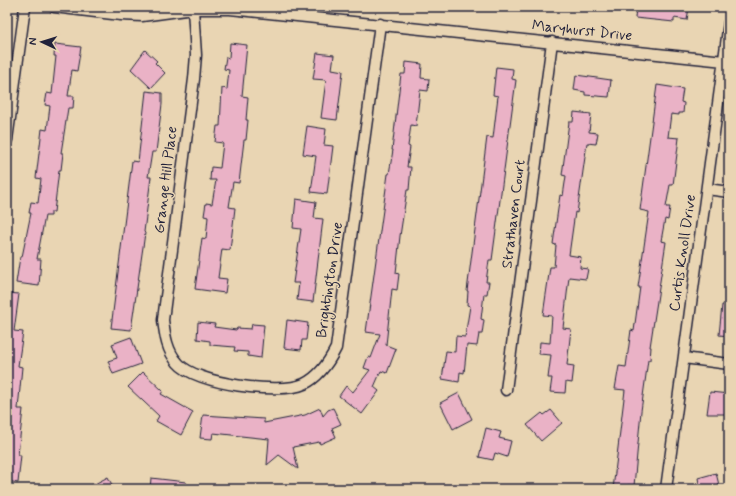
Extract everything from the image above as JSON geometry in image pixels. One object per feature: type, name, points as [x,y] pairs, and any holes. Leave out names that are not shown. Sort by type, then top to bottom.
[{"type":"street","points":[[7,140],[25,7]]},
{"type":"street","name":"Maryhurst Drive","points":[[54,7],[142,16],[193,9],[230,9],[552,42],[724,62]]},
{"type":"street","name":"Grange Hill Place","points":[[170,352],[165,337],[163,320],[194,79],[196,55],[193,9]]},
{"type":"street","name":"Curtis Knoll Drive","points":[[666,489],[729,22]]},
{"type":"street","name":"Brightington Drive","points":[[170,352],[178,364],[198,377],[211,381],[277,389],[286,389],[305,384],[322,370],[330,359],[339,335],[380,24]]},
{"type":"street","name":"Strathaven Court","points":[[506,390],[552,42]]},
{"type":"street","points":[[707,190],[729,192]]},
{"type":"street","points":[[684,358],[729,364]]},
{"type":"building","points":[[636,7],[689,7],[687,20],[674,18],[674,22],[635,18]]},
{"type":"building","points":[[230,43],[247,45],[242,96],[248,97],[246,120],[248,120],[239,183],[233,182],[229,207],[235,208],[230,250],[222,249],[218,278],[227,279],[225,293],[195,289],[202,238],[206,239],[208,217],[204,216],[206,203],[212,204],[216,180],[210,180],[211,167],[220,168],[223,143],[215,142],[217,126],[220,126],[222,88],[227,89],[229,70],[224,69],[226,57],[229,58]]},
{"type":"building","points":[[55,44],[81,47],[77,71],[72,70],[68,96],[74,96],[73,108],[68,108],[61,153],[63,153],[61,170],[59,170],[54,212],[51,212],[51,216],[45,216],[37,259],[41,259],[39,286],[16,283],[20,257],[22,257],[31,213],[29,213],[31,202],[38,203],[41,179],[36,178],[42,129],[47,130],[50,106],[45,105],[47,93],[52,94],[56,56],[54,56]]},
{"type":"building","points":[[145,50],[157,61],[155,63],[165,73],[151,88],[131,69]]},
{"type":"building","points":[[317,53],[334,55],[332,69],[343,71],[337,120],[321,118],[326,80],[313,79]]},
{"type":"building","points":[[406,62],[422,64],[421,78],[429,79],[428,91],[420,90],[416,126],[411,125],[408,146],[410,147],[407,167],[411,167],[409,190],[407,190],[400,236],[396,273],[399,274],[397,290],[392,289],[386,345],[396,349],[387,373],[381,371],[374,387],[379,391],[362,414],[339,396],[346,386],[353,392],[370,370],[364,368],[368,357],[371,358],[380,334],[366,332],[388,174],[393,150],[401,74],[405,74]]},
{"type":"building","points":[[496,67],[513,69],[512,79],[516,80],[492,260],[489,260],[486,282],[489,282],[487,294],[484,294],[481,319],[484,320],[482,334],[479,334],[477,346],[467,345],[464,373],[460,372],[459,382],[442,379],[446,351],[455,352],[456,336],[465,337],[470,306],[467,305],[467,291],[487,137],[493,138],[498,96],[493,95]]},
{"type":"building","points":[[576,75],[611,80],[609,97],[585,95],[585,92],[574,90]]},
{"type":"building","points":[[657,85],[683,89],[681,102],[684,103],[683,113],[679,113],[679,115],[671,114],[668,137],[679,138],[673,185],[670,185],[666,207],[670,207],[668,220],[665,219],[661,241],[666,242],[650,347],[650,360],[648,360],[641,411],[634,486],[628,485],[627,489],[613,489],[625,390],[615,389],[619,366],[626,367],[631,330],[634,331],[640,287],[638,287],[649,212],[640,210]]},
{"type":"building","points":[[146,91],[162,93],[162,104],[156,152],[152,152],[148,177],[151,177],[145,233],[131,330],[111,328],[132,161],[138,162]]},
{"type":"building","points":[[574,112],[591,114],[589,132],[598,133],[596,144],[587,143],[577,213],[575,212],[569,255],[581,257],[580,268],[588,269],[586,279],[569,277],[563,328],[571,329],[567,365],[574,366],[572,383],[566,382],[565,393],[550,392],[552,378],[548,378],[551,355],[539,354],[540,342],[550,343],[552,316],[543,315],[550,267],[554,267],[556,245],[553,244],[560,195],[563,196],[566,176],[562,175],[569,122],[573,122]]},
{"type":"building","points":[[307,126],[326,129],[324,145],[333,146],[327,194],[311,192],[316,156],[303,154]]},
{"type":"building","points":[[296,199],[316,202],[314,218],[323,219],[313,302],[297,300],[299,283],[293,283],[301,229],[293,228]]},
{"type":"building","points":[[7,293],[19,294],[14,331],[23,332],[18,366],[22,367],[18,409],[23,409],[18,455],[21,455],[18,483],[7,481]]},
{"type":"building","points":[[722,305],[729,305],[729,336],[719,335]]},
{"type":"building","points":[[287,320],[308,323],[306,340],[302,340],[301,350],[284,348]]},
{"type":"building","points":[[198,322],[215,324],[214,327],[236,330],[237,328],[251,329],[252,324],[264,325],[261,358],[248,356],[248,352],[234,351],[235,347],[210,345],[210,341],[197,339]]},
{"type":"building","points":[[131,337],[141,364],[113,374],[108,361],[117,358],[112,344]]},
{"type":"building","points":[[143,372],[163,391],[161,394],[193,412],[181,435],[156,421],[159,416],[128,387]]},
{"type":"building","points":[[710,392],[729,394],[729,414],[707,414]]},
{"type":"building","points":[[459,393],[472,419],[453,429],[440,403]]},
{"type":"building","points":[[320,408],[323,416],[328,410],[333,408],[341,424],[332,428],[336,437],[320,444],[319,442],[293,447],[298,469],[279,455],[267,465],[269,439],[213,433],[212,439],[200,438],[203,415],[264,419],[264,423],[305,415]]},
{"type":"building","points":[[551,410],[562,423],[541,441],[527,425],[542,413],[544,415]]},
{"type":"building","points":[[486,428],[501,432],[499,438],[511,441],[507,457],[495,453],[493,460],[479,457]]},
{"type":"building","points":[[716,473],[720,489],[700,489],[698,478]]},
{"type":"building","points":[[108,477],[114,489],[85,489]]},
{"type":"building","points":[[151,478],[186,482],[186,489],[150,489]]}]
